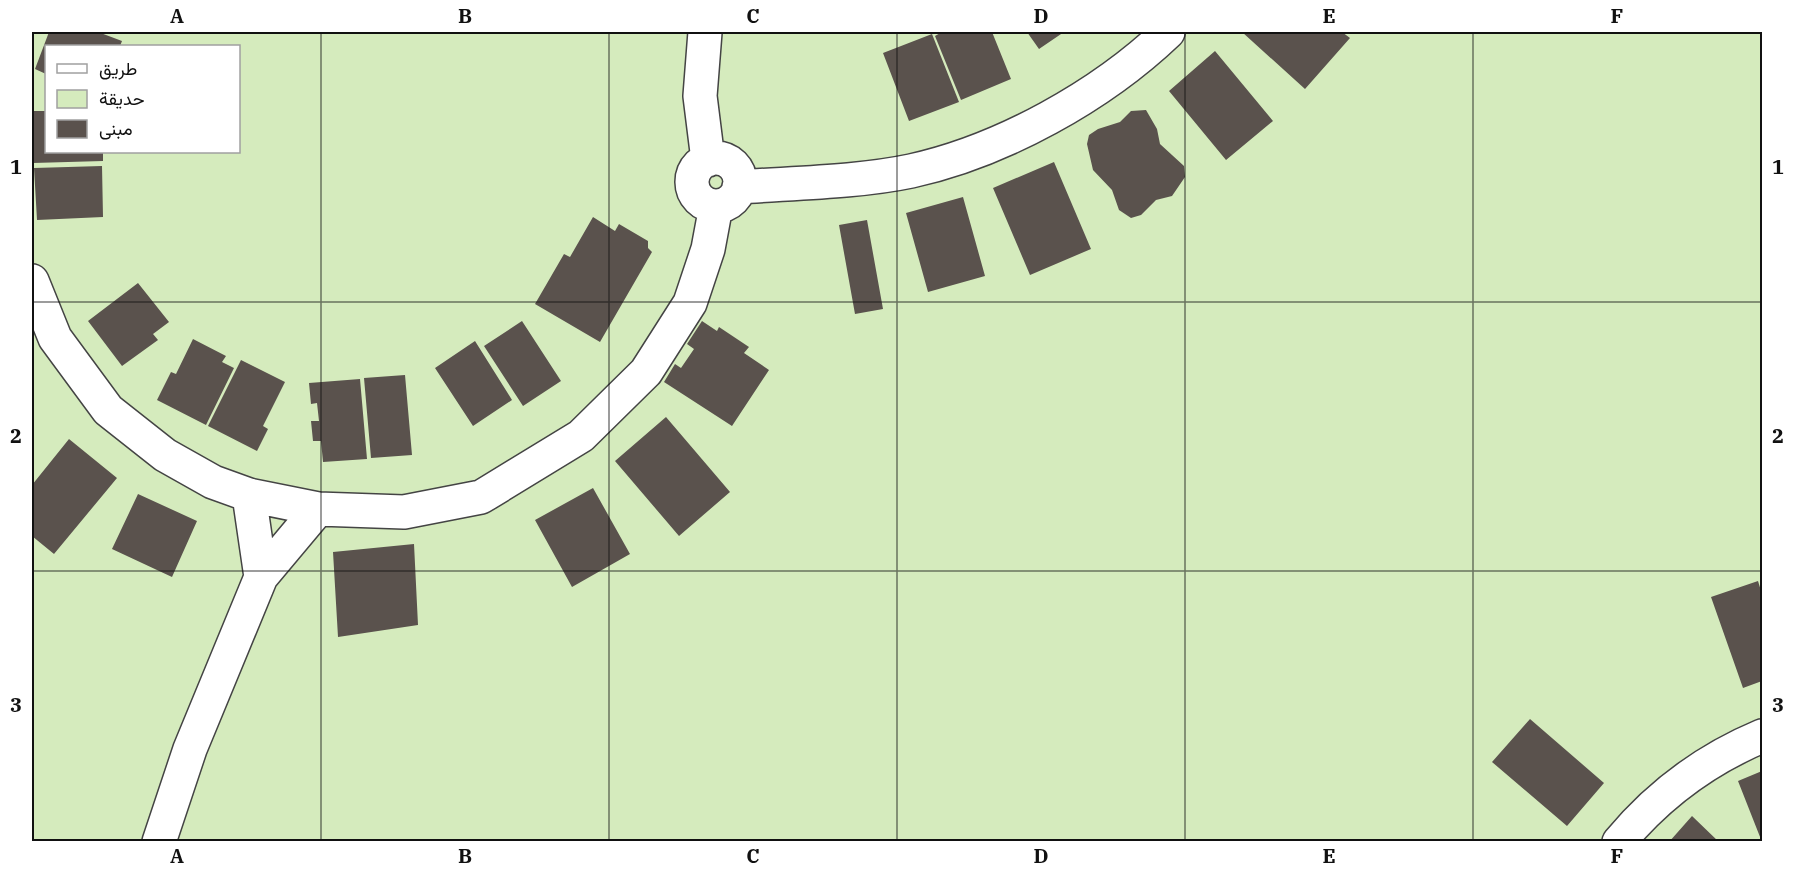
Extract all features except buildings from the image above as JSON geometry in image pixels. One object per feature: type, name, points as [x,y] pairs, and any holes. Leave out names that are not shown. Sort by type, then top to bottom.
[{"type":"street","points":[[32,281],[55,338],[108,410],[165,455],[213,482],[249,495],[318,508],[404,512],[481,497],[581,436],[646,372],[690,303],[728,197],[740,178],[731,164],[724,160],[708,160],[700,96],[705,32]]},
{"type":"street","points":[[728,197],[900,172],[953,159],[1010,136],[1062,111],[1112,78],[1168,32]]},
{"type":"street","points":[[249,495],[261,577]]},
{"type":"street","points":[[159,842],[190,748],[261,577],[318,508]]},
{"type":"street","points":[[1619,842],[1660,799],[1691,775],[1725,754],[1762,736]]},
{"type":"green space","points":[[32,32],[1762,32],[1762,841],[32,841]]}]
